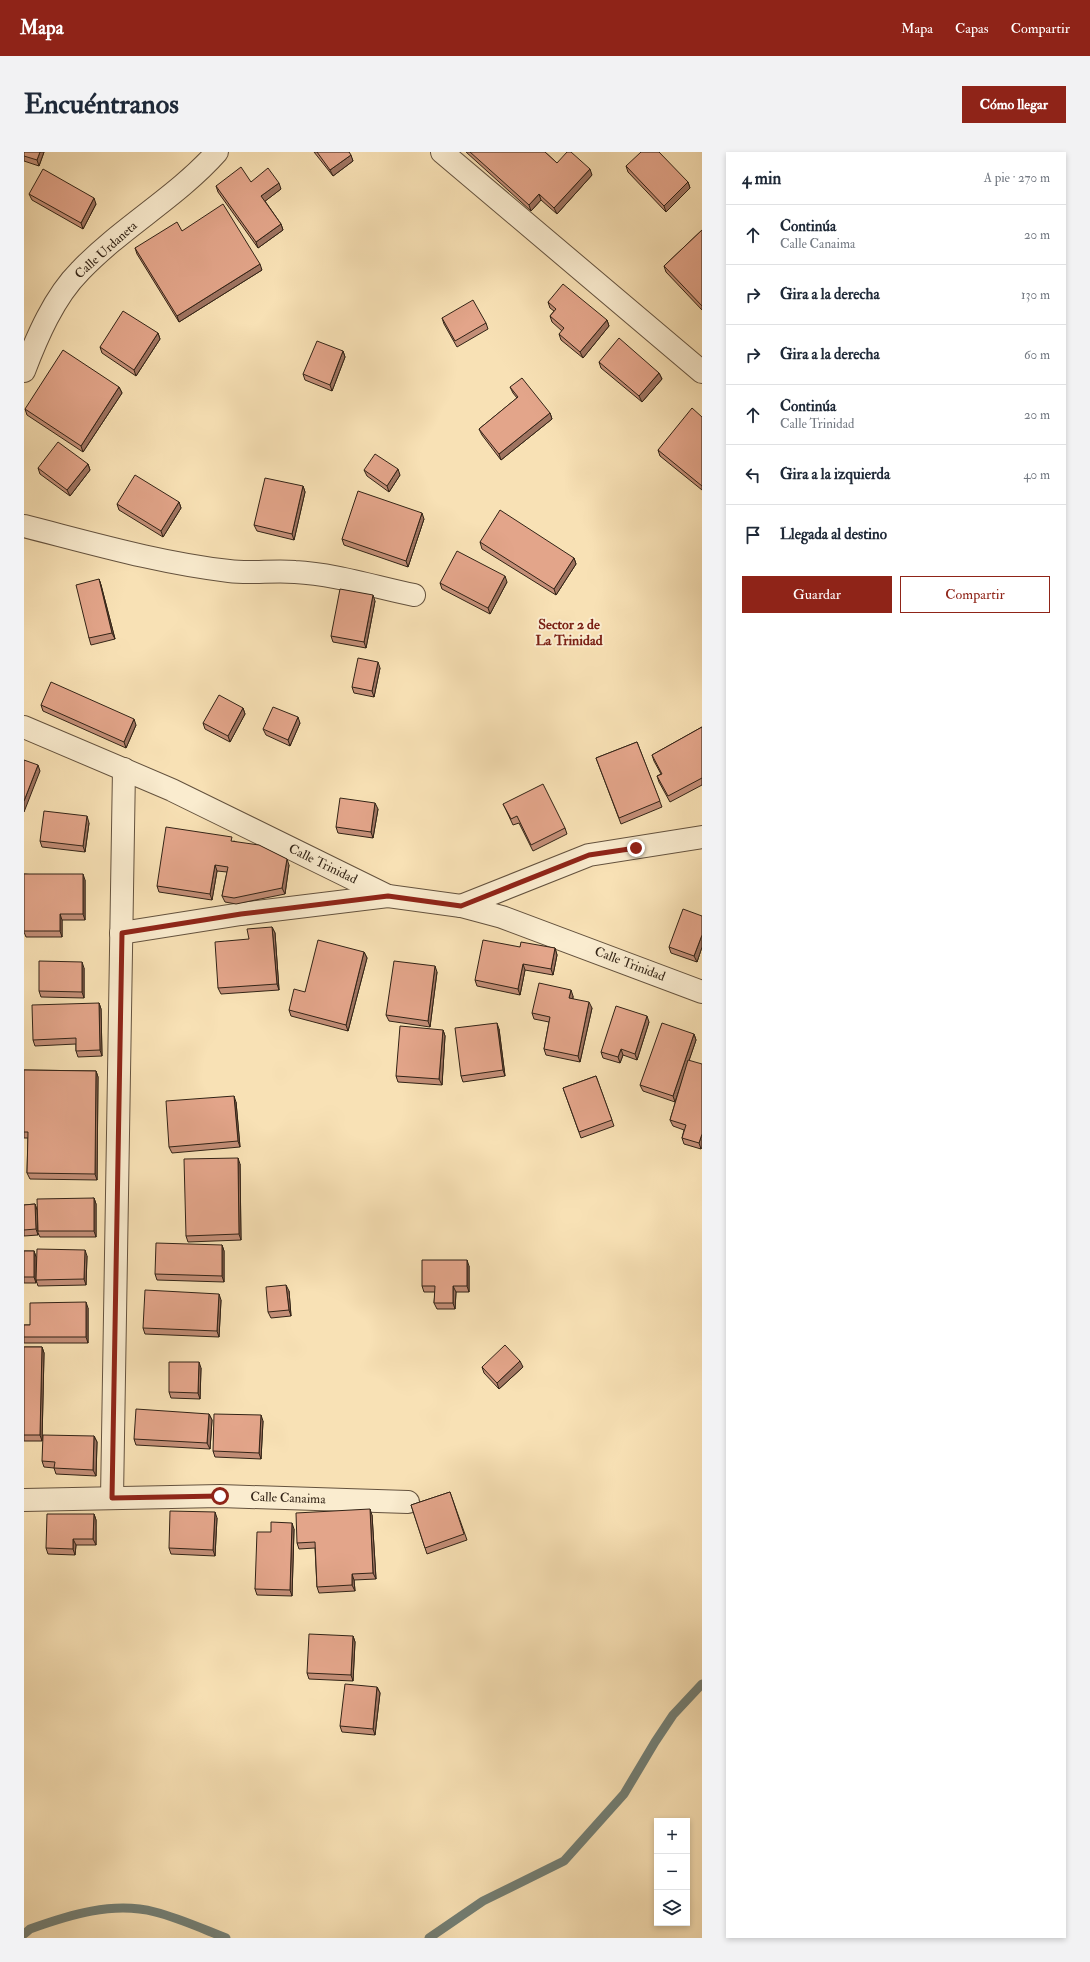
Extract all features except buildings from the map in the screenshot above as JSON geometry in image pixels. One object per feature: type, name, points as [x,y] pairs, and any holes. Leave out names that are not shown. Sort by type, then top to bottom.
[{"type":"street","name":"Calle Urdaneta","points":[[24,371],[56,303],[79,271],[110,243],[203,168],[217,152]]},
{"type":"street","points":[[442,152],[702,372]]},
{"type":"street","points":[[24,526],[154,558],[204,568],[230,572],[295,571],[324,575],[414,595]]},
{"type":"street","name":"Calle Trinidad","points":[[24,727],[124,769],[388,896],[461,906],[534,928],[702,992]]},
{"type":"street","points":[[112,1498],[124,769]]},
{"type":"street","points":[[461,906],[589,855],[702,837]]},
{"type":"street","points":[[122,933],[241,914],[388,896]]},
{"type":"street","name":"Calle Canaima","points":[[24,1500],[220,1496],[408,1502]]},
{"type":"waterway","points":[[429,1938],[483,1901],[564,1861],[624,1794],[673,1715],[702,1684]]},
{"type":"waterway","points":[[24,1934],[30,1929],[60,1919],[91,1911],[123,1908],[139,1909],[164,1914],[226,1938]]},
{"type":"district","name":"Sector 2 de La Trinidad","points":[[569,632]]},
{"type":"route","points":[[220,1496],[112,1498],[122,933],[241,914],[388,896],[461,906],[589,855],[636,848]]}]
